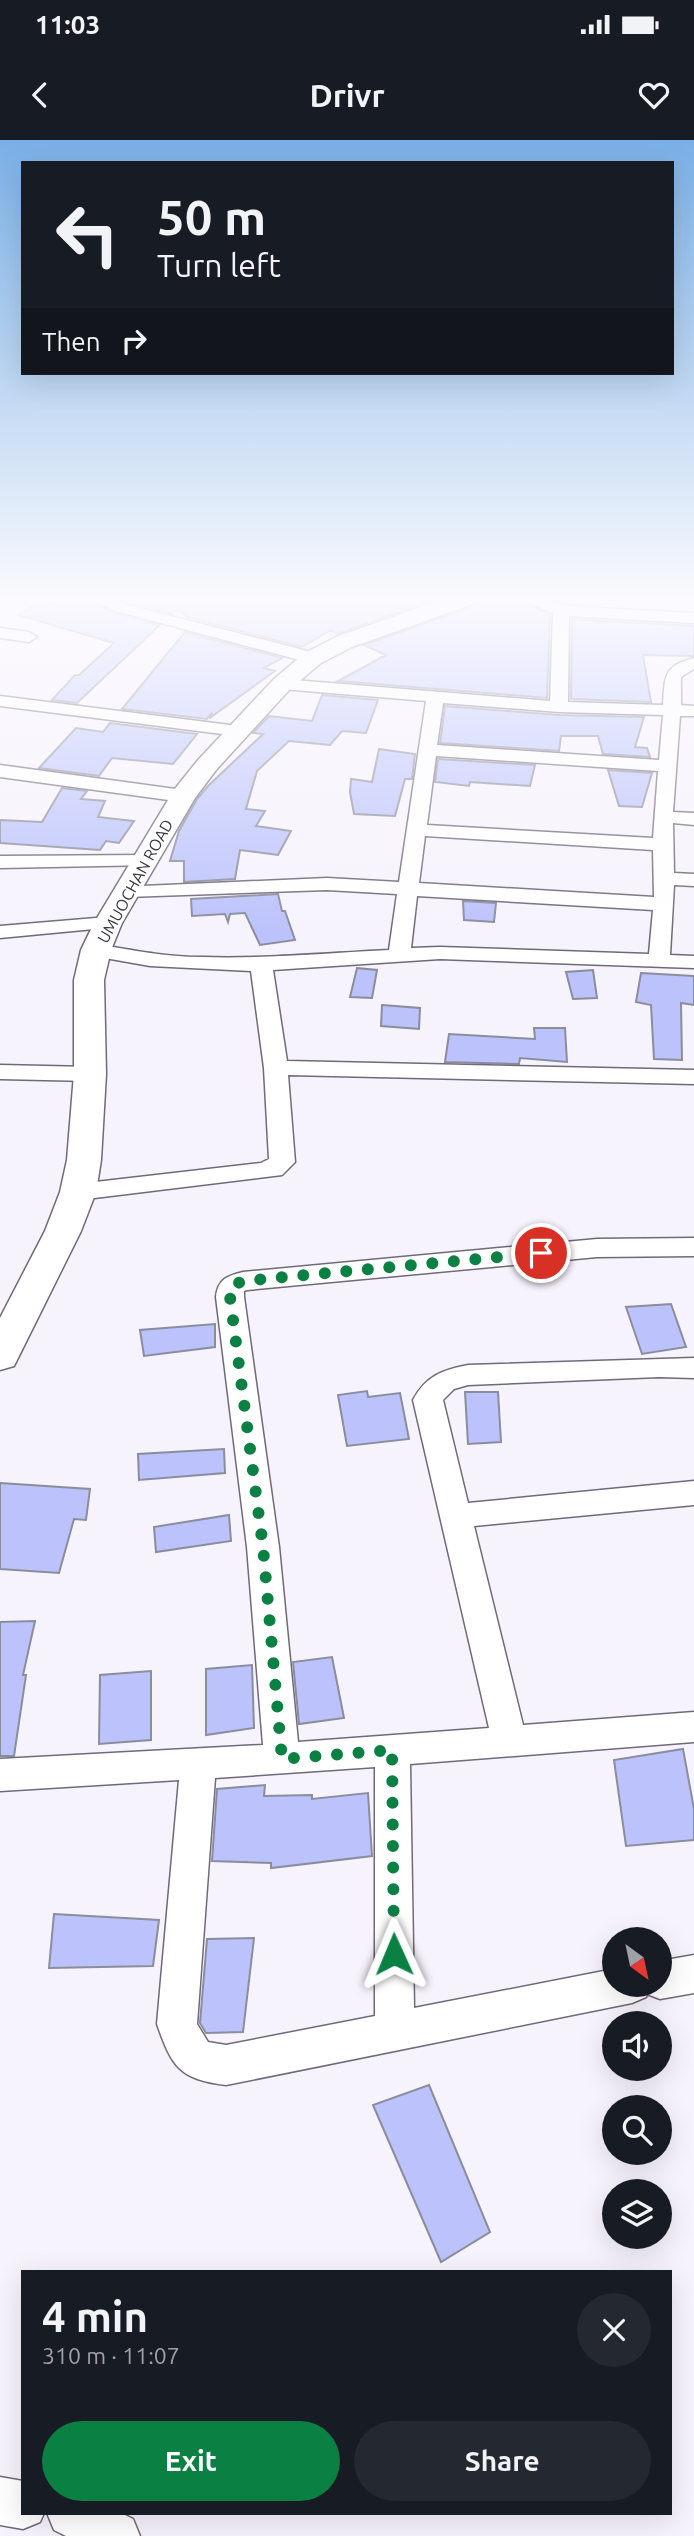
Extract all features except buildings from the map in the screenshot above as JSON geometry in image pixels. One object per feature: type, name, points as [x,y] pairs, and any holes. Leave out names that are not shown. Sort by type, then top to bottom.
[{"type":"street","points":[[46,707],[238,731]]},
{"type":"street","name":"UMUOCHAN ROAD","points":[[0,1356],[63,1231],[78,1192],[84,1160],[90,1074],[89,980],[96,950],[108,923],[183,796],[261,707]]},
{"type":"street","points":[[399,954],[433,707]]},
{"type":"street","points":[[559,707],[694,711]]},
{"type":"street","points":[[659,960],[665,878],[663,817],[672,707]]},
{"type":"street","points":[[426,750],[667,766]]},
{"type":"street","points":[[0,771],[183,796]]},
{"type":"street","points":[[663,817],[694,818]]},
{"type":"street","points":[[415,830],[665,845]]},
{"type":"street","points":[[0,862],[146,861]]},
{"type":"street","points":[[665,878],[694,880]]},
{"type":"street","points":[[127,891],[327,884],[664,904]]},
{"type":"street","points":[[0,932],[108,923]]},
{"type":"street","points":[[96,950],[150,960],[201,964],[261,964],[399,954],[694,962]]},
{"type":"street","points":[[78,1192],[274,1169],[282,1162],[276,1068],[261,964]]},
{"type":"street","points":[[276,1068],[694,1077]]},
{"type":"street","points":[[0,1072],[90,1074]]},
{"type":"street","points":[[282,1759],[263,1547],[230,1297],[231,1286],[243,1281],[597,1248],[694,1247]]},
{"type":"street","points":[[509,1741],[428,1400],[433,1388],[447,1379],[468,1375],[694,1368]]},
{"type":"street","points":[[455,1516],[694,1493]]},
{"type":"street","points":[[0,1775],[282,1759],[694,1727]]},
{"type":"street","points":[[392,1750],[395,2031]]},
{"type":"street","points":[[198,1764],[177,2024],[186,2050],[199,2062],[226,2065],[602,1990]]},
{"type":"street","points":[[672,1978],[694,1974]]},
{"type":"street","points":[[0,2501],[21,2505]]},
{"type":"street","points":[[75,2515],[116,2536]]},
{"type":"route","points":[[394,1954],[392,1750],[282,1759],[263,1547],[230,1297],[231,1286],[243,1281],[541,1253]]}]
